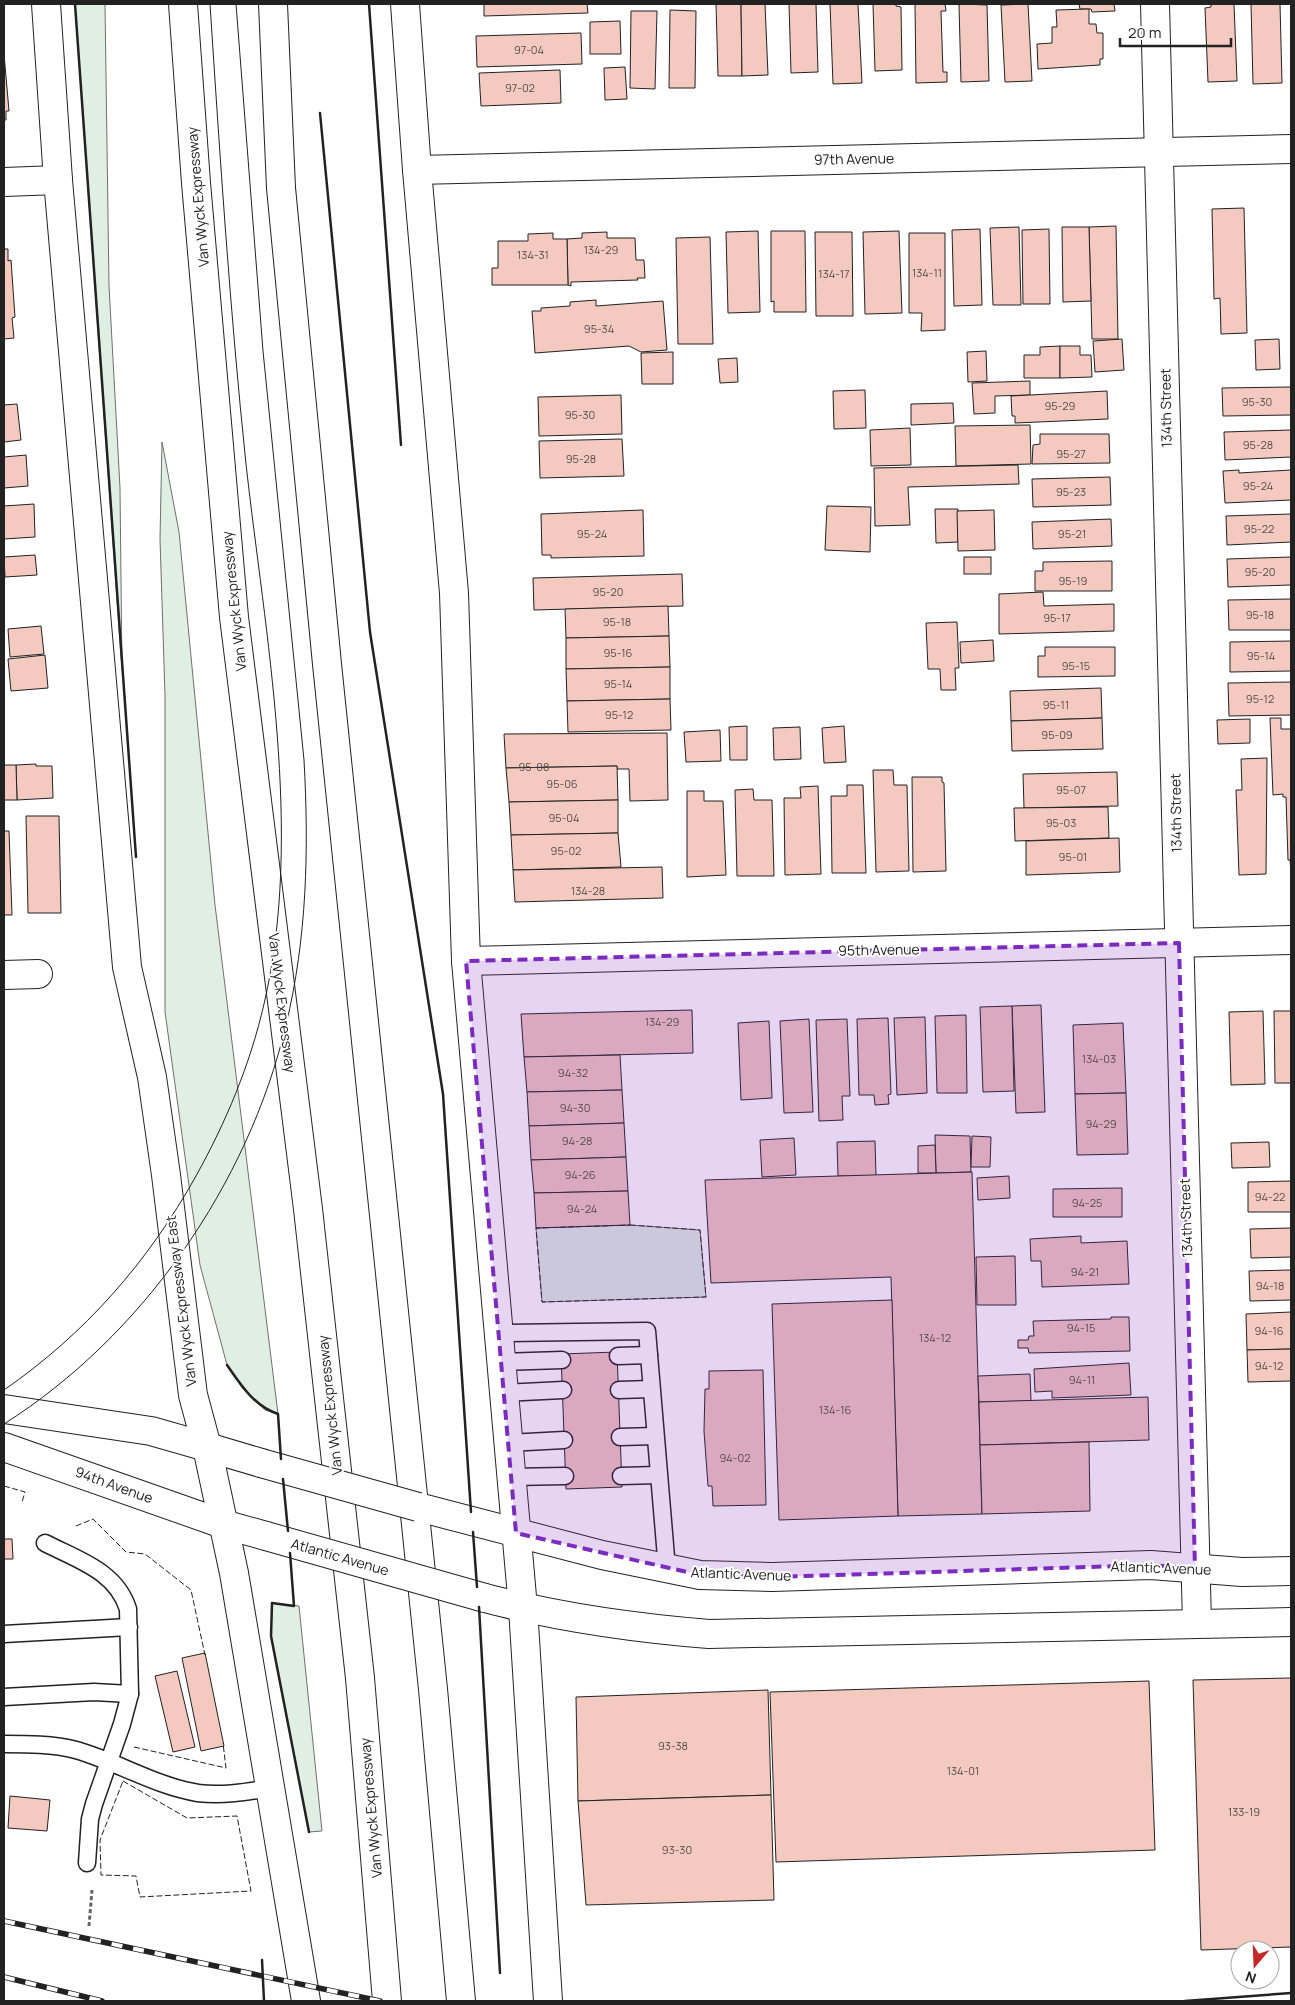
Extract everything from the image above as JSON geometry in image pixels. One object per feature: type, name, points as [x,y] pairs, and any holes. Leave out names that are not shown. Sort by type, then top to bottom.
[{"type":"main road","points":[[4,182],[58,180],[46,4]]},
{"type":"main road","name":"Van Wyck Expressway","points":[[183,4],[234,617],[308,1209],[360,1678],[387,2001]]},
{"type":"main road","points":[[273,4],[281,188],[327,664],[434,1698],[461,2001]]},
{"type":"main road","points":[[405,4],[417,170],[454,593],[466,961],[523,1608],[548,2001]]},
{"type":"main road","name":"134th Street","points":[[1155,4],[1197,1623]]},
{"type":"main road","name":"97th Avenue","points":[[417,170],[1291,148]]},
{"type":"main road","name":"Van Wyck Expressway East","points":[[58,180],[127,967],[152,1077],[193,1395],[207,1447],[223,1524]]},
{"type":"main road","name":"95th Avenue","points":[[466,961],[1291,940]]},
{"type":"main road","points":[[4,975],[38,974]]},
{"type":"main road","points":[[4,1409],[151,1431],[207,1447]]},
{"type":"main road","name":"94th Avenue","points":[[4,1447],[223,1524]]},
{"type":"main road","name":"Atlantic Avenue","points":[[207,1447],[472,1522],[602,1555],[700,1575],[772,1577],[1151,1565],[1242,1572],[1291,1570]]},
{"type":"main road","points":[[223,1524],[234,1573],[306,2001]]},
{"type":"main road","name":"Atlantic Avenue","points":[[223,1524],[523,1608],[665,1630],[709,1634],[757,1635],[1291,1622]]},
{"type":"lane","points":[[499,1333],[647,1331],[667,1569]]},
{"type":"lane","points":[[618,1356],[649,1355]]},
{"type":"lane","points":[[501,1362],[562,1360]]},
{"type":"lane","points":[[618,1390],[651,1389]]},
{"type":"lane","points":[[504,1393],[563,1390]]},
{"type":"lane","points":[[620,1437],[656,1436]]},
{"type":"lane","points":[[508,1443],[564,1440]]},
{"type":"lane","points":[[622,1476],[658,1475]]},
{"type":"lane","points":[[511,1478],[565,1476]]},
{"type":"lane","points":[[45,1544],[97,1569],[112,1581],[124,1596],[128,1609],[130,1694],[90,1819],[87,1863]]},
{"type":"lane","points":[[4,1634],[129,1627]]},
{"type":"lane","points":[[4,1697],[94,1692],[130,1694]]},
{"type":"lane","points":[[4,1744],[49,1746],[75,1750],[159,1783],[200,1793],[238,1793],[270,1788]]},
{"type":"path","points":[[87,1863],[93,1880],[89,1926]]},
{"type":"highlighted area","points":[[1179,943],[1195,1569],[1151,1565],[772,1577],[700,1575],[516,1533],[466,961]]},
{"type":"green space","points":[[75,4],[105,4],[109,286],[120,488],[122,670]]},
{"type":"green space","points":[[162,442],[179,532],[215,905],[278,1414],[265,1410],[243,1389],[227,1365],[200,1265],[165,1012],[165,695],[160,539]]},
{"type":"green space","points":[[630,1225],[700,1230],[706,1297],[542,1302],[536,1228]]},
{"type":"green space","points":[[272,1603],[299,1606],[322,1831],[309,1832],[271,1636]]},
{"type":"building","points":[[484,4],[587,4],[588,13],[484,16]]},
{"type":"building","points":[[716,4],[741,4],[742,76],[718,76]]},
{"type":"building","points":[[741,4],[765,4],[768,75],[742,76]]},
{"type":"building","points":[[789,4],[816,4],[818,72],[791,73]]},
{"type":"building","points":[[830,4],[858,4],[862,83],[833,84]]},
{"type":"building","points":[[873,4],[896,4],[896,6],[901,7],[902,70],[875,71]]},
{"type":"building","points":[[915,4],[945,4],[946,11],[941,11],[943,72],[947,72],[947,82],[916,83]]},
{"type":"building","points":[[1028,4],[1032,81],[1005,82],[1001,5]]},
{"type":"building","points":[[1079,4],[1114,4],[1115,11],[1092,12],[1091,9],[1080,9]]},
{"type":"building","points":[[1211,4],[1234,4],[1237,81],[1208,82],[1205,8],[1211,7]]},
{"type":"building","points":[[1251,4],[1280,4],[1282,83],[1253,84]]},
{"type":"building","points":[[959,5],[987,5],[989,81],[961,82]]},
{"type":"building","points":[[1089,9],[1089,24],[1096,24],[1097,33],[1103,33],[1103,59],[1100,59],[1100,65],[1038,69],[1037,44],[1052,43],[1052,27],[1057,27],[1056,10]]},
{"type":"building","points":[[670,10],[696,11],[695,88],[669,88]]},
{"type":"building","points":[[631,11],[657,11],[655,89],[630,88]]},
{"type":"building","points":[[620,21],[621,54],[590,54],[590,22]]},
{"type":"building","points":[[581,33],[582,64],[477,67],[476,36]]},
{"type":"building","points":[[4,54],[9,111],[6,111],[6,120],[4,120]]},
{"type":"building","points":[[625,67],[627,99],[605,100],[604,68]]},
{"type":"building","points":[[560,70],[561,103],[481,106],[479,73]]},
{"type":"building","points":[[1244,208],[1247,333],[1221,334],[1220,298],[1214,299],[1212,209]]},
{"type":"building","points":[[1116,226],[1118,339],[1092,339],[1089,227]]},
{"type":"building","points":[[1019,227],[1021,305],[993,305],[990,228]]},
{"type":"building","points":[[1062,227],[1089,227],[1091,301],[1063,302]]},
{"type":"building","points":[[980,229],[982,305],[954,306],[952,230]]},
{"type":"building","points":[[1049,229],[1050,304],[1023,304],[1022,230]]},
{"type":"building","points":[[758,231],[760,312],[728,313],[726,232]]},
{"type":"building","points":[[771,231],[805,231],[806,312],[774,312],[774,301],[771,302]]},
{"type":"building","points":[[899,231],[902,313],[865,314],[863,232]]},
{"type":"building","points":[[607,232],[607,238],[635,238],[636,260],[644,260],[645,278],[637,278],[638,280],[571,282],[571,286],[568,285],[567,239],[582,238],[582,233]]},
{"type":"building","points":[[815,232],[852,232],[853,316],[816,316]]},
{"type":"building","points":[[553,233],[553,239],[567,239],[568,285],[492,285],[492,268],[498,268],[498,241],[528,241],[528,234]]},
{"type":"building","points":[[909,233],[945,233],[945,330],[921,331],[922,313],[909,313]]},
{"type":"building","points":[[710,237],[713,344],[678,344],[676,238]]},
{"type":"building","points":[[4,249],[8,249],[8,261],[11,260],[15,317],[12,318],[14,338],[4,339]]},
{"type":"building","points":[[596,300],[596,306],[663,301],[667,350],[641,352],[629,346],[535,353],[532,311],[541,311],[541,308],[570,306],[570,302]]},
{"type":"building","points":[[1122,339],[1124,370],[1095,372],[1093,341]]},
{"type":"building","points":[[1279,339],[1280,369],[1256,370],[1255,340]]},
{"type":"building","points":[[1060,346],[1060,378],[1024,378],[1024,355],[1040,355],[1040,347]]},
{"type":"building","points":[[1060,346],[1080,346],[1080,355],[1091,355],[1092,377],[1060,378]]},
{"type":"building","points":[[986,351],[987,381],[968,382],[967,352]]},
{"type":"building","points":[[673,352],[673,384],[642,384],[641,353]]},
{"type":"building","points":[[737,358],[738,382],[720,383],[718,359]]},
{"type":"building","points":[[1030,381],[1030,395],[995,396],[995,413],[974,414],[972,383]]},
{"type":"building","points":[[1291,387],[1291,415],[1223,416],[1222,388]]},
{"type":"building","points":[[865,390],[866,428],[834,429],[833,391]]},
{"type":"building","points":[[1107,391],[1108,419],[1015,423],[1015,416],[1012,416],[1011,396]]},
{"type":"building","points":[[621,395],[622,434],[539,436],[538,397]]},
{"type":"building","points":[[953,403],[954,423],[911,425],[911,404]]},
{"type":"building","points":[[17,404],[21,440],[4,442],[4,405]]},
{"type":"building","points":[[1030,425],[1031,464],[956,466],[955,426]]},
{"type":"building","points":[[910,428],[911,465],[871,466],[870,430]]},
{"type":"building","points":[[1291,430],[1291,457],[1225,460],[1224,432]]},
{"type":"building","points":[[1040,434],[1109,434],[1110,463],[1032,464],[1033,445],[1040,444]]},
{"type":"building","points":[[622,439],[624,476],[540,478],[539,441]]},
{"type":"building","points":[[26,455],[28,486],[4,488],[4,457]]},
{"type":"building","points":[[1018,465],[1019,484],[908,487],[910,525],[875,526],[874,468]]},
{"type":"building","points":[[1239,470],[1239,473],[1291,470],[1291,500],[1225,503],[1223,471]]},
{"type":"building","points":[[1110,477],[1111,505],[1033,507],[1032,479]]},
{"type":"building","points":[[34,504],[35,537],[4,539],[4,506]]},
{"type":"building","points":[[827,506],[871,507],[870,552],[825,550]]},
{"type":"building","points":[[935,509],[958,509],[958,542],[936,543]]},
{"type":"building","points":[[643,510],[644,556],[551,558],[551,555],[542,555],[541,514]]},
{"type":"building","points":[[994,510],[995,550],[958,551],[957,511]]},
{"type":"building","points":[[1291,514],[1291,542],[1227,545],[1226,516]]},
{"type":"building","points":[[1111,519],[1112,546],[1033,549],[1032,522]]},
{"type":"building","points":[[35,555],[37,575],[5,577],[4,557]]},
{"type":"building","points":[[964,557],[991,557],[991,574],[964,574]]},
{"type":"building","points":[[1291,557],[1291,585],[1228,587],[1227,559]]},
{"type":"building","points":[[1112,561],[1112,591],[1035,591],[1035,571],[1043,571],[1043,562]]},
{"type":"building","points":[[682,574],[683,606],[534,610],[533,578]]},
{"type":"building","points":[[1043,592],[1044,606],[1114,604],[1114,631],[999,634],[999,594]]},
{"type":"building","points":[[1291,599],[1291,630],[1229,630],[1228,600]]},
{"type":"building","points":[[668,606],[669,636],[566,638],[565,609]]},
{"type":"building","points":[[957,622],[959,668],[955,668],[956,690],[941,690],[940,669],[928,669],[926,623]]},
{"type":"building","points":[[41,626],[44,654],[10,657],[8,629]]},
{"type":"building","points":[[669,636],[670,667],[566,669],[566,638]]},
{"type":"building","points":[[993,640],[994,661],[961,663],[960,642]]},
{"type":"building","points":[[1291,641],[1291,671],[1230,672],[1230,642]]},
{"type":"building","points":[[1045,647],[1115,647],[1115,676],[1038,677],[1038,656],[1045,656]]},
{"type":"building","points":[[45,655],[48,688],[11,691],[8,659]]},
{"type":"building","points":[[670,667],[670,699],[567,701],[566,669]]},
{"type":"building","points":[[1291,682],[1291,715],[1229,716],[1228,683]]},
{"type":"building","points":[[1101,688],[1102,718],[1011,721],[1010,691]]},
{"type":"building","points":[[670,699],[671,730],[568,732],[567,701]]},
{"type":"building","points":[[1102,718],[1103,749],[1012,751],[1011,721]]},
{"type":"building","points":[[1270,718],[1281,718],[1281,729],[1291,729],[1291,873],[1290,860],[1288,860],[1286,797],[1283,797],[1283,794],[1273,795]]},
{"type":"building","points":[[1250,719],[1250,743],[1218,744],[1217,720]]},
{"type":"building","points":[[747,726],[747,760],[730,760],[729,727]]},
{"type":"building","points":[[844,726],[846,762],[824,763],[822,728]]},
{"type":"building","points":[[800,727],[801,759],[774,760],[773,728]]},
{"type":"building","points":[[720,730],[721,761],[686,762],[684,732]]},
{"type":"building","points":[[667,733],[668,800],[630,801],[629,769],[617,769],[617,766],[506,768],[504,734]]},
{"type":"building","points":[[1267,758],[1266,874],[1239,875],[1236,790],[1242,790],[1241,759]]},
{"type":"building","points":[[36,764],[36,766],[52,766],[53,798],[17,800],[16,765]]},
{"type":"building","points":[[4,765],[16,765],[17,800],[4,800]]},
{"type":"building","points":[[617,766],[618,800],[509,802],[506,768]]},
{"type":"building","points":[[873,770],[893,770],[894,785],[907,785],[909,871],[876,872]]},
{"type":"building","points":[[1117,772],[1118,806],[1024,808],[1023,774]]},
{"type":"building","points":[[912,777],[942,777],[942,782],[944,783],[946,871],[913,872]]},
{"type":"building","points":[[847,785],[863,785],[866,873],[832,873],[831,796],[847,796]]},
{"type":"building","points":[[818,786],[821,874],[785,875],[784,798],[801,798],[800,787]]},
{"type":"building","points":[[753,789],[754,800],[772,800],[774,876],[737,876],[735,790]]},
{"type":"building","points":[[687,791],[704,791],[704,801],[723,801],[726,875],[687,877]]},
{"type":"building","points":[[618,800],[618,833],[511,835],[509,802]]},
{"type":"building","points":[[1108,807],[1109,838],[1015,841],[1014,808]]},
{"type":"building","points":[[26,816],[59,816],[61,913],[28,913]]},
{"type":"building","points":[[4,831],[9,831],[12,915],[4,915]]},
{"type":"building","points":[[618,833],[621,867],[513,870],[511,835]]},
{"type":"building","points":[[1119,838],[1120,872],[1026,875],[1026,841]]},
{"type":"building","points":[[662,867],[663,898],[515,902],[513,870]]},
{"type":"building","points":[[1041,1005],[1045,1112],[1016,1113],[1012,1006]]},
{"type":"building","points":[[1012,1006],[1014,1091],[983,1092],[980,1007]]},
{"type":"building","points":[[692,1010],[693,1053],[524,1057],[521,1014]]},
{"type":"building","points":[[1263,1011],[1265,1084],[1231,1085],[1229,1012]]},
{"type":"building","points":[[1274,1011],[1291,1011],[1291,1083],[1275,1083]]},
{"type":"building","points":[[966,1015],[967,1093],[937,1093],[935,1016]]},
{"type":"building","points":[[925,1017],[927,1093],[897,1095],[894,1018]]},
{"type":"building","points":[[888,1018],[891,1094],[888,1095],[889,1104],[875,1105],[874,1095],[859,1095],[857,1019]]},
{"type":"building","points":[[809,1019],[813,1112],[784,1113],[780,1021]]},
{"type":"building","points":[[847,1019],[850,1096],[842,1096],[843,1120],[819,1121],[816,1020]]},
{"type":"building","points":[[769,1021],[772,1098],[741,1100],[738,1023]]},
{"type":"building","points":[[1123,1023],[1126,1093],[1075,1094],[1073,1025]]},
{"type":"building","points":[[620,1055],[622,1090],[527,1092],[524,1057]]},
{"type":"building","points":[[622,1090],[624,1123],[529,1126],[527,1092]]},
{"type":"building","points":[[1126,1093],[1128,1154],[1077,1155],[1075,1094]]},
{"type":"building","points":[[624,1123],[626,1157],[531,1160],[529,1126]]},
{"type":"building","points":[[935,1135],[970,1136],[971,1172],[936,1173]]},
{"type":"building","points":[[972,1136],[991,1137],[990,1167],[971,1167]]},
{"type":"building","points":[[794,1138],[796,1175],[762,1177],[760,1140]]},
{"type":"building","points":[[875,1141],[876,1176],[838,1176],[837,1142]]},
{"type":"building","points":[[1269,1142],[1270,1167],[1232,1168],[1231,1143]]},
{"type":"building","points":[[935,1145],[936,1173],[918,1173],[918,1146]]},
{"type":"building","points":[[626,1157],[628,1191],[534,1193],[531,1160]]},
{"type":"building","points":[[972,1172],[982,1514],[898,1516],[891,1277],[711,1283],[705,1180]]},
{"type":"building","points":[[1009,1176],[1010,1198],[978,1200],[977,1178]]},
{"type":"building","points":[[1291,1181],[1291,1212],[1248,1212],[1248,1182]]},
{"type":"building","points":[[1122,1188],[1122,1217],[1053,1217],[1053,1189]]},
{"type":"building","points":[[628,1191],[630,1225],[536,1228],[534,1193]]},
{"type":"building","points":[[1291,1228],[1291,1257],[1251,1258],[1250,1229]]},
{"type":"building","points":[[1081,1236],[1081,1243],[1127,1241],[1129,1284],[1042,1287],[1041,1261],[1031,1261],[1030,1239]]},
{"type":"building","points":[[1015,1256],[1016,1305],[977,1305],[976,1257]]},
{"type":"building","points":[[1291,1270],[1291,1300],[1250,1301],[1249,1271]]},
{"type":"building","points":[[892,1300],[898,1516],[779,1520],[772,1304]]},
{"type":"building","points":[[1291,1312],[1291,1349],[1247,1350],[1246,1314]]},
{"type":"building","points":[[1111,1317],[1129,1317],[1130,1351],[1029,1353],[1028,1348],[1018,1348],[1018,1340],[1028,1340],[1029,1336],[1034,1336],[1033,1321],[1111,1319]]},
{"type":"building","points":[[1291,1349],[1291,1381],[1248,1382],[1247,1350]]},
{"type":"building","points":[[617,1352],[622,1487],[566,1489],[561,1354]]},
{"type":"building","points":[[1129,1363],[1131,1395],[1052,1398],[1052,1391],[1035,1392],[1034,1369]]},
{"type":"building","points":[[763,1370],[766,1505],[713,1506],[712,1486],[708,1486],[704,1431],[705,1389],[709,1389],[709,1371]]},
{"type":"building","points":[[1030,1374],[1031,1401],[979,1402],[978,1376]]},
{"type":"building","points":[[1148,1397],[1149,1440],[980,1445],[979,1402]]},
{"type":"building","points":[[1089,1442],[1090,1511],[982,1514],[980,1445]]},
{"type":"building","points":[[4,1539],[12,1539],[13,1559],[4,1559]]},
{"type":"building","points":[[205,1653],[224,1746],[201,1751],[182,1658]]},
{"type":"building","points":[[177,1671],[195,1747],[173,1752],[155,1676]]},
{"type":"building","points":[[1291,1678],[1291,1947],[1280,1947],[1280,1940],[1230,1940],[1230,1949],[1201,1950],[1193,1680]]},
{"type":"building","points":[[1149,1681],[1155,1850],[776,1862],[770,1692]]},
{"type":"building","points":[[768,1690],[771,1795],[578,1801],[576,1697]]},
{"type":"building","points":[[771,1795],[774,1900],[586,1905],[578,1801]]},
{"type":"building","points":[[10,1796],[50,1800],[47,1831],[8,1828]]},
{"type":"tram line","points":[[4,1390],[34,1368],[88,1320],[136,1267],[177,1208],[196,1176],[236,1093],[252,1049],[264,1004],[275,939],[281,872],[281,803],[277,734],[271,665],[240,407],[210,4]]},
{"type":"tram line","points":[[4,1424],[54,1388],[101,1347],[144,1301],[183,1251],[217,1198],[245,1142],[269,1084],[286,1025],[293,992],[305,893],[306,793],[263,351],[236,4]]},
{"type":"railway","points":[[4,1921],[380,2001]]},
{"type":"railway","points":[[4,1977],[102,2001]]},
{"type":"fence","points":[[630,1225],[700,1230],[706,1297],[542,1302],[536,1228],[630,1225]]},
{"type":"fence","points":[[4,1486],[25,1492],[22,1502]]},
{"type":"fence","points":[[76,1526],[93,1519],[126,1552],[145,1554],[191,1590],[205,1655]]},
{"type":"fence","points":[[134,1747],[226,1768],[223,1743]]},
{"type":"fence","points":[[123,1781],[187,1818],[237,1816],[251,1891],[140,1897],[136,1876],[101,1875],[100,1840],[123,1781]]},
{"type":"wall","points":[[75,4],[136,857]]},
{"type":"wall","points":[[369,4],[401,445]]},
{"type":"wall","points":[[320,113],[370,632],[443,1094],[471,1512]]},
{"type":"wall","points":[[227,1365],[255,1400],[278,1414],[281,1459]]},
{"type":"wall","points":[[283,1479],[288,1531]]},
{"type":"wall","points":[[473,1532],[477,1587]]},
{"type":"wall","points":[[290,1553],[294,1606],[272,1603],[271,1636],[309,1832]]},
{"type":"wall","points":[[479,1607],[500,1973]]},
{"type":"wall","points":[[262,1960],[264,2001]]},
{"type":"wall","points":[[1185,2001],[1291,1993]]}]
